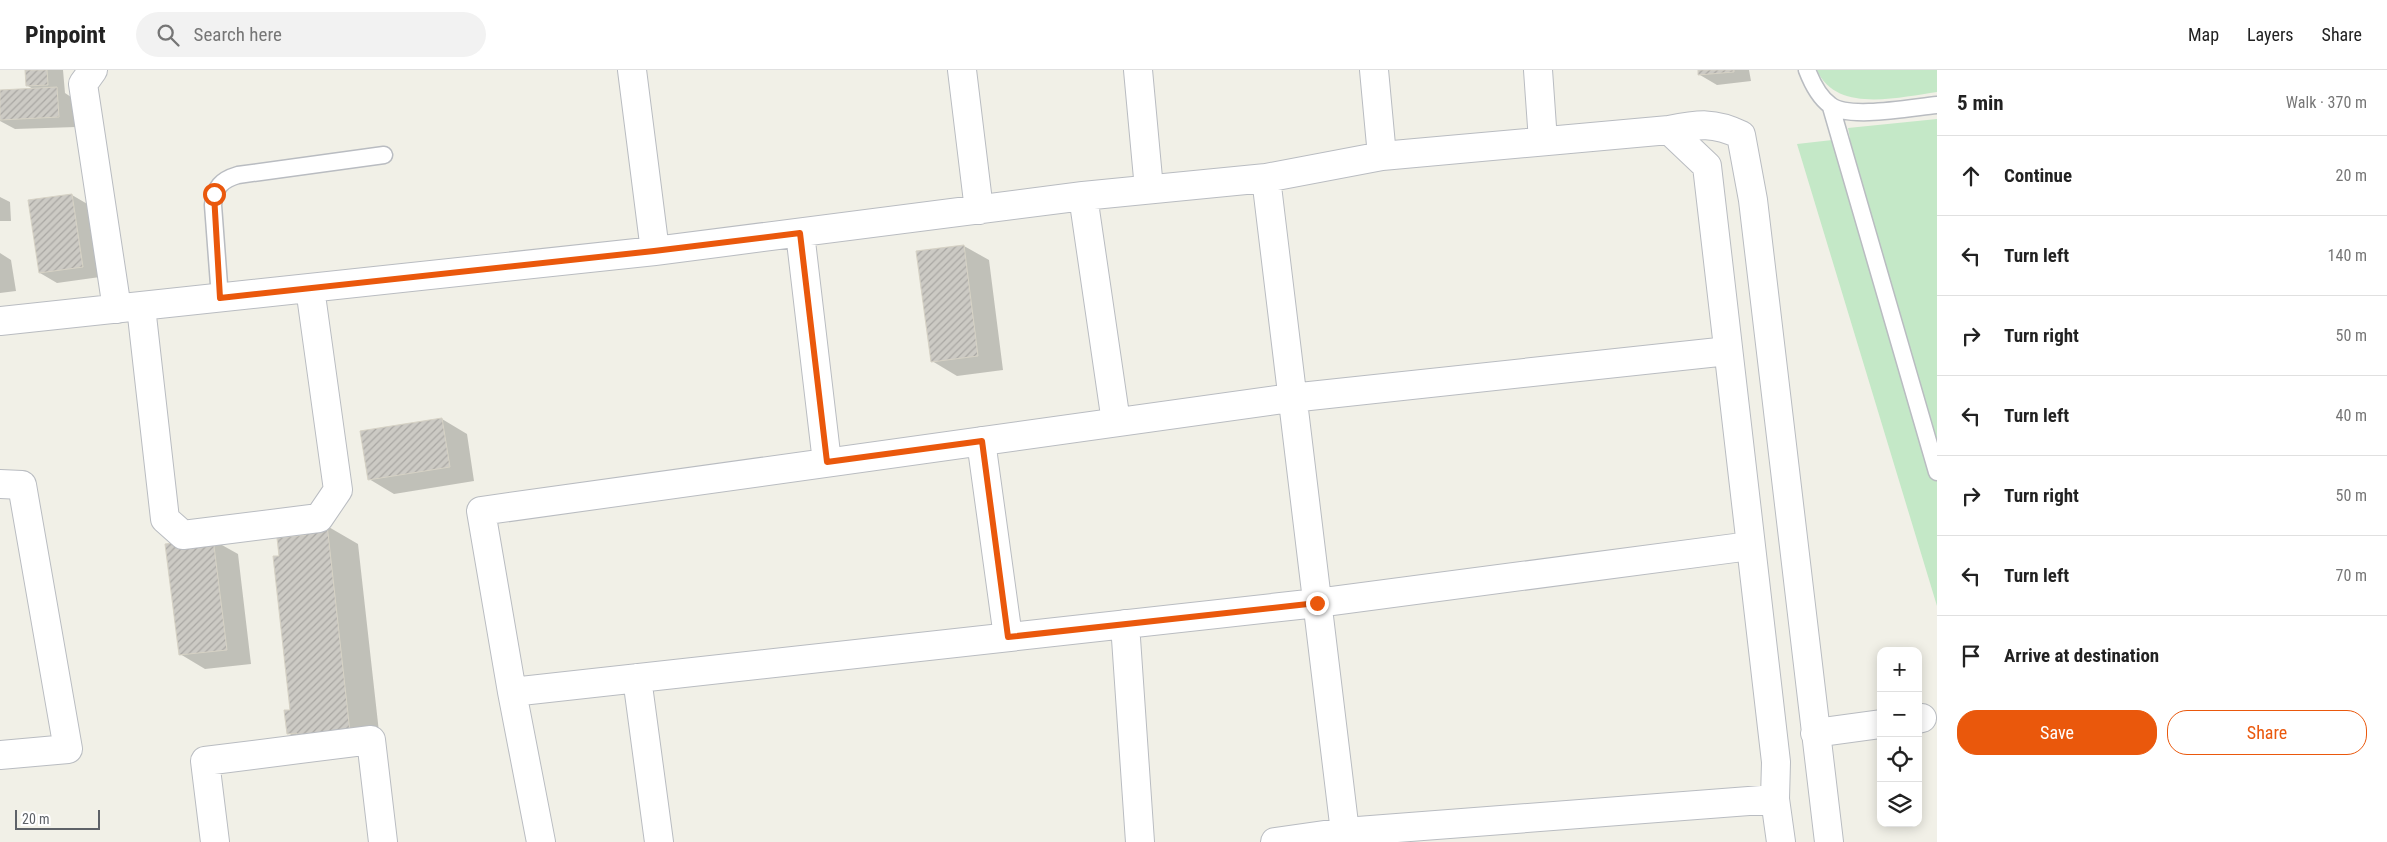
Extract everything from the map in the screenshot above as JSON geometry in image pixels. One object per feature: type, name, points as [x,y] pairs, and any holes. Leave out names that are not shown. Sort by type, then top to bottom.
[{"type":"street","points":[[93,70],[83,84],[129,308],[166,519],[183,535],[319,518],[338,490],[310,288]]},
{"type":"street","points":[[632,70],[654,251]]},
{"type":"street","points":[[962,70],[979,210]]},
{"type":"street","points":[[1138,70],[1149,190]]},
{"type":"street","points":[[1374,70],[1382,156]]},
{"type":"street","points":[[1538,70],[1543,141]]},
{"type":"street","points":[[0,321],[654,251],[1083,196],[1266,178],[1382,156],[1669,130],[1691,126],[1722,126],[1742,135],[1753,200],[1829,842]]},
{"type":"street","points":[[1669,130],[1707,166],[1776,762],[1775,798],[1781,842]]},
{"type":"street","points":[[1266,178],[1291,398],[1345,832]]},
{"type":"street","points":[[1083,196],[1116,422]]},
{"type":"street","points":[[800,233],[827,462]]},
{"type":"street","points":[[541,842],[512,692],[481,511],[1291,398],[1728,351]]},
{"type":"street","points":[[982,441],[1008,637]]},
{"type":"street","points":[[0,484],[22,485],[68,749],[0,755]]},
{"type":"street","points":[[512,692],[1317,603],[1750,546]]},
{"type":"street","points":[[1125,624],[1140,842]]},
{"type":"street","points":[[637,678],[659,842]]},
{"type":"street","points":[[1815,733],[1877,725]]},
{"type":"street","points":[[215,842],[205,761],[371,740],[383,842]]},
{"type":"street","points":[[1776,762],[1818,760]]},
{"type":"street","points":[[1275,842],[1345,832],[1397,836],[1775,798]]},
{"type":"lane","points":[[1807,70],[1820,96],[1831,107],[1937,472]]},
{"type":"lane","points":[[1831,107],[1864,113],[1937,105]]},
{"type":"lane","points":[[220,298],[213,205],[214,194],[218,185],[226,179],[238,175],[384,155]]},
{"type":"green space","points":[[1817,70],[1937,70],[1937,92],[1888,99],[1854,98],[1839,93],[1826,84]]},
{"type":"green space","points":[[1937,119],[1937,606],[1797,144],[1850,138],[1848,128]]},
{"type":"building","points":[[25,70],[47,70],[48,85],[26,86]]},
{"type":"building","points":[[1698,70],[1734,70],[1734,72],[1698,75]]},
{"type":"building","points":[[57,87],[59,117],[0,120],[0,90]]},
{"type":"building","points":[[72,194],[83,267],[39,273],[28,200]]},
{"type":"building","points":[[964,245],[978,356],[931,362],[916,251]]},
{"type":"building","points":[[442,418],[450,467],[368,480],[360,431]]},
{"type":"building","points":[[327,524],[350,732],[297,738],[297,733],[287,734],[284,710],[290,710],[273,556],[279,556],[277,538],[306,535],[305,527]]},
{"type":"building","points":[[213,538],[227,650],[179,655],[165,544]]},
{"type":"route","points":[[214,194],[213,205],[220,298],[654,251],[800,233],[827,462],[982,441],[1008,637],[1317,603]]}]
